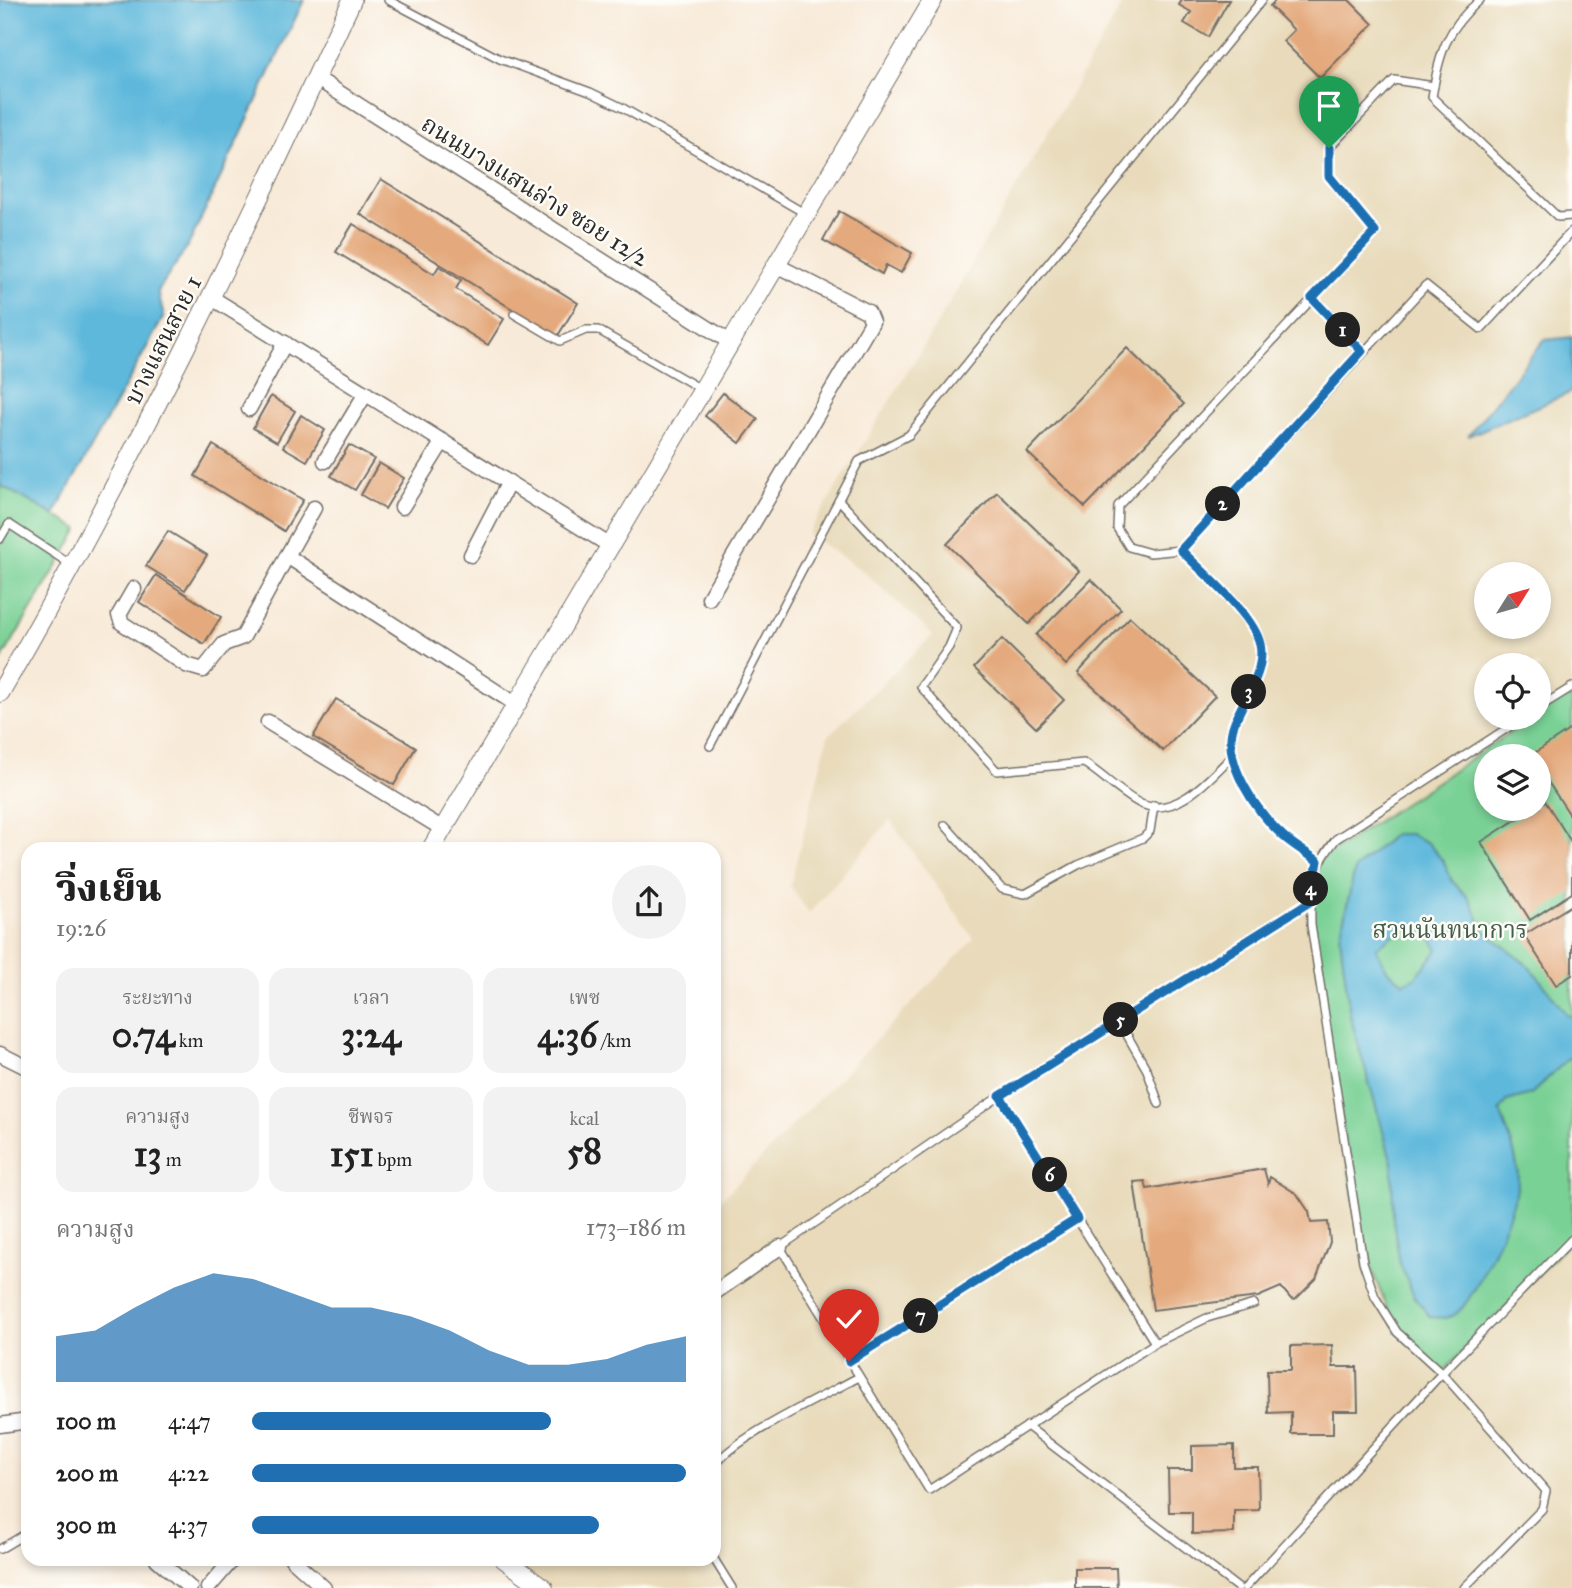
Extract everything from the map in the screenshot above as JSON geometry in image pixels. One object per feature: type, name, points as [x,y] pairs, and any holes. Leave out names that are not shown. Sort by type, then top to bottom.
[{"type":"street","name":"บางแสนสาย 1","points":[[0,693],[74,566],[212,298],[352,0]]},
{"type":"street","points":[[435,842],[933,0]]},
{"type":"street","name":"ถนนบางแสนล่าง ซอย 12/2","points":[[316,78],[730,342]]},
{"type":"street","points":[[709,598],[872,322],[868,312],[776,265]]},
{"type":"street","points":[[212,298],[609,545]]},
{"type":"street","points":[[249,409],[285,343]]},
{"type":"street","points":[[325,461],[366,393]]},
{"type":"street","points":[[402,507],[443,441]]},
{"type":"street","points":[[471,555],[509,482]]},
{"type":"street","points":[[134,589],[120,612],[122,623],[186,666],[204,670],[215,651],[243,637],[314,508]]},
{"type":"street","points":[[287,556],[517,705]]},
{"type":"street","points":[[268,722],[443,829]]},
{"type":"street","points":[[0,1054],[21,1064]]},
{"type":"street","points":[[721,1288],[780,1247]]},
{"type":"street","points":[[0,1425],[21,1422]]},
{"type":"street","points":[[165,1566],[190,1588]]},
{"type":"street","points":[[208,1588],[227,1566]]},
{"type":"street","points":[[300,1566],[324,1588]]},
{"type":"street","points":[[514,1566],[544,1588]]},
{"type":"lane","points":[[388,0],[500,60],[590,92],[623,108],[806,214]]},
{"type":"lane","points":[[710,746],[859,461],[909,435],[1262,0]]},
{"type":"lane","points":[[1480,0],[1460,17],[1439,55],[1432,97],[1558,217],[1572,216]]},
{"type":"lane","points":[[1434,86],[1394,80],[1329,148],[1329,176],[1375,232],[1118,506],[1117,528],[1129,547],[1150,553],[1181,550],[1362,351],[1426,285],[1481,329],[1572,231]]},
{"type":"lane","points":[[1312,298],[1362,351]]},
{"type":"lane","points":[[514,314],[560,341],[586,330],[598,330],[702,389]]},
{"type":"lane","points":[[839,500],[957,628],[949,647],[921,687],[998,771],[1084,763],[1143,805],[1154,805],[1168,804],[1191,795],[1232,756]]},
{"type":"lane","points":[[0,539],[9,524],[74,566]]},
{"type":"lane","points":[[1181,550],[1248,621],[1260,643],[1259,669],[1232,727],[1232,756],[1251,798],[1259,808],[1283,836],[1318,861]]},
{"type":"lane","points":[[1551,700],[1572,687]]},
{"type":"lane","points":[[1464,1588],[1542,1509],[1546,1491],[1442,1373],[1396,1332],[1375,1297],[1363,1262],[1313,937],[1311,901],[1318,861],[1336,839],[1362,819],[1504,730]]},
{"type":"lane","points":[[945,825],[1002,889],[1025,894],[1078,865],[1143,838],[1150,831],[1154,805]]},
{"type":"lane","points":[[1254,1304],[1207,1318],[1155,1343],[929,1490],[780,1247],[1000,1096],[1311,901]]},
{"type":"lane","points":[[1119,1021],[1147,1070],[1159,1104]]},
{"type":"lane","points":[[1000,1096],[1155,1343]]},
{"type":"lane","points":[[849,1361],[1077,1219]]},
{"type":"lane","points":[[1245,1588],[1442,1373],[1572,1239]]},
{"type":"lane","points":[[721,1457],[740,1442],[859,1377]]},
{"type":"lane","points":[[1027,1426],[1238,1588]]},
{"type":"lane","points":[[0,1549],[21,1537]]},
{"type":"lane","points":[[718,1566],[732,1588]]},
{"type":"shaded area","points":[[1125,0],[1572,0],[1572,1588],[544,1588],[514,1566],[721,1566],[721,1200],[974,939],[890,820],[809,913],[790,886],[828,736],[933,635],[863,571],[808,534],[943,314]]},
{"type":"green space","points":[[0,485],[79,529],[0,662]]},
{"type":"green space","name":"สวนนันทนาการ","points":[[1572,691],[1572,1239],[1442,1373],[1397,1332],[1360,1241],[1311,925],[1318,861],[1474,757],[1474,821],[1551,821],[1551,744],[1493,744],[1514,730],[1551,730],[1551,705]]},
{"type":"water","points":[[0,0],[304,0],[189,244],[158,291],[164,316],[54,515],[0,485]]},
{"type":"water","points":[[1572,337],[1572,392],[1468,436],[1544,340]]},
{"type":"water","points":[[1394,834],[1410,834],[1428,843],[1444,862],[1452,881],[1469,898],[1485,931],[1532,969],[1566,1014],[1572,1017],[1572,1055],[1531,1094],[1507,1101],[1500,1111],[1516,1160],[1517,1190],[1505,1226],[1477,1285],[1460,1310],[1446,1318],[1430,1317],[1414,1296],[1400,1264],[1393,1220],[1392,1163],[1350,1016],[1340,936],[1355,869]],"holes":[[[1406,926],[1427,931],[1438,950],[1416,977],[1404,983],[1387,970],[1376,948]]]},
{"type":"building","points":[[1182,0],[1229,0],[1208,37],[1184,23],[1191,12],[1179,5]]},
{"type":"building","points":[[1276,0],[1349,0],[1373,24],[1320,78],[1283,41],[1294,30],[1270,6]]},
{"type":"building","points":[[381,179],[578,303],[557,337],[360,214]]},
{"type":"building","points":[[839,211],[912,253],[901,273],[886,265],[882,274],[823,240]]},
{"type":"building","points":[[353,224],[434,274],[439,266],[461,280],[456,289],[504,319],[488,345],[336,252]]},
{"type":"building","points":[[1127,348],[1184,404],[1085,507],[1027,452]]},
{"type":"building","points":[[723,393],[758,419],[740,443],[705,416]]},
{"type":"building","points":[[271,396],[295,411],[277,442],[253,428]]},
{"type":"building","points":[[301,415],[325,430],[307,461],[283,447]]},
{"type":"building","points":[[213,445],[303,500],[284,531],[195,476]]},
{"type":"building","points":[[349,445],[374,459],[355,490],[331,476]]},
{"type":"building","points":[[379,463],[404,478],[385,509],[361,495]]},
{"type":"building","points":[[997,492],[1079,571],[1029,624],[947,544]]},
{"type":"building","points":[[168,531],[207,555],[185,590],[146,566]]},
{"type":"building","points":[[156,575],[221,617],[204,644],[139,602]]},
{"type":"building","points":[[1091,579],[1121,609],[1066,665],[1036,635]]},
{"type":"building","points":[[1130,617],[1215,696],[1163,751],[1078,673]]},
{"type":"building","points":[[1002,639],[1064,700],[1036,728],[974,668]]},
{"type":"building","points":[[336,699],[416,747],[394,785],[313,737]]},
{"type":"building","points":[[1572,728],[1572,818],[1551,786],[1551,744],[1548,744]]},
{"type":"building","points":[[1551,810],[1572,843],[1572,893],[1530,920],[1481,842],[1514,821],[1551,821]]},
{"type":"building","points":[[1572,905],[1572,975],[1556,985],[1524,935]]},
{"type":"building","points":[[1264,1169],[1268,1184],[1270,1177],[1297,1194],[1309,1212],[1311,1223],[1328,1222],[1330,1242],[1316,1279],[1295,1300],[1281,1287],[1258,1297],[1153,1310],[1134,1182],[1145,1181],[1147,1189]]},
{"type":"building","points":[[1332,1345],[1333,1367],[1357,1367],[1358,1411],[1333,1411],[1333,1434],[1291,1434],[1291,1412],[1268,1413],[1267,1370],[1291,1370],[1291,1346]]},
{"type":"building","points":[[1234,1445],[1234,1467],[1258,1467],[1259,1510],[1234,1511],[1234,1533],[1192,1534],[1192,1512],[1169,1512],[1168,1470],[1192,1470],[1192,1446]]},
{"type":"building","points":[[1075,1568],[1116,1568],[1117,1588],[1075,1588]]},
{"type":"route","points":[[849,1361],[1077,1219],[1000,1096],[1311,901],[1318,861],[1283,836],[1251,798],[1232,756],[1232,727],[1259,669],[1260,643],[1248,621],[1181,550],[1362,351],[1312,298],[1375,232],[1329,176],[1329,148]]}]
